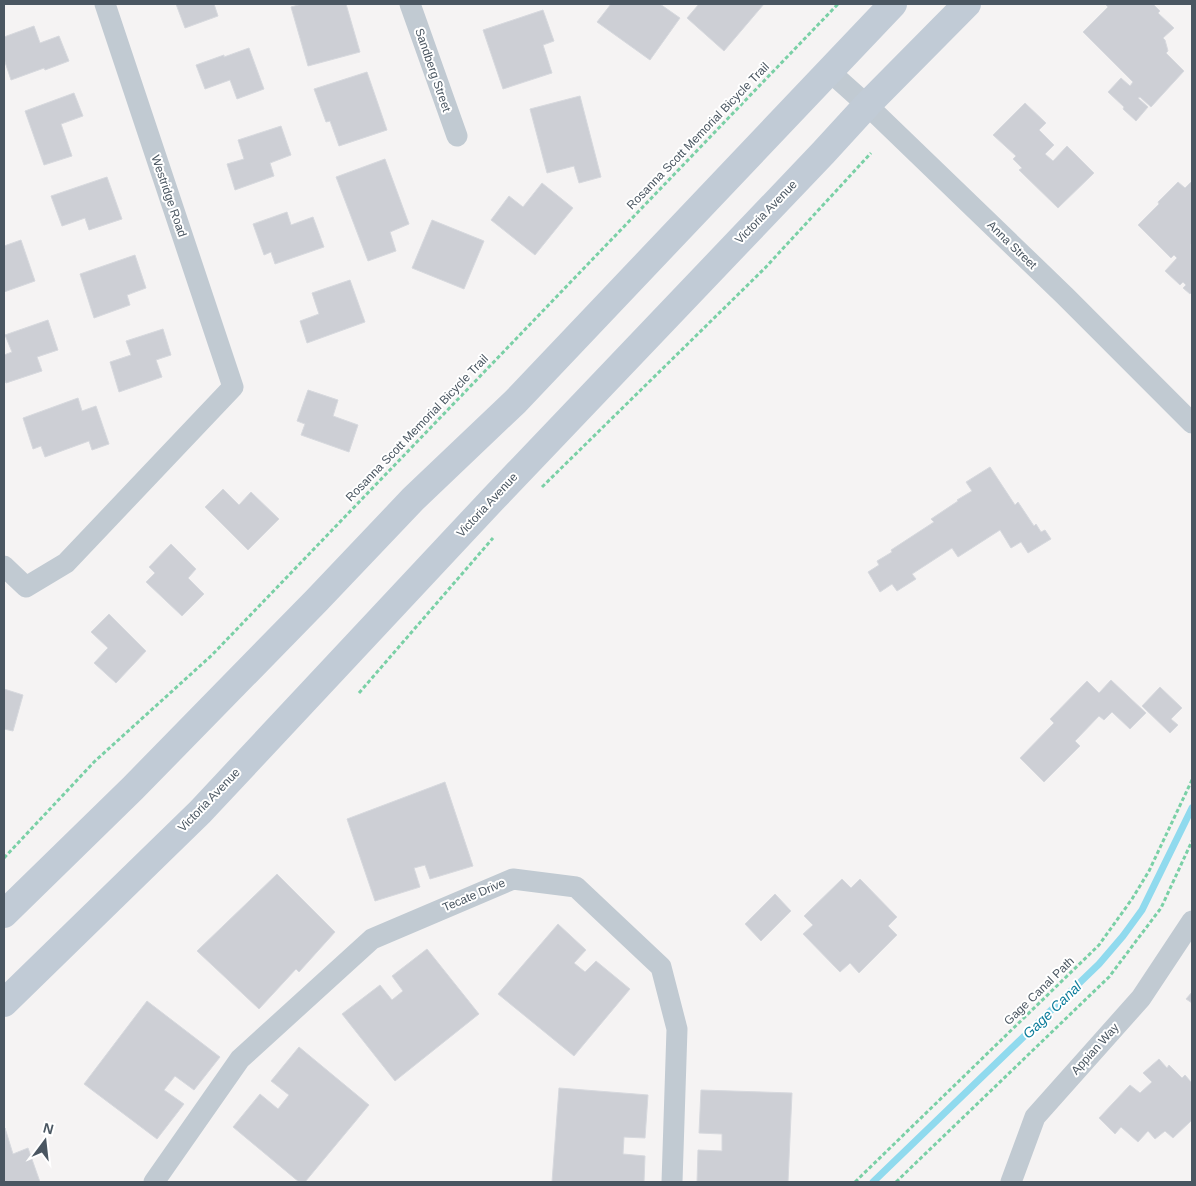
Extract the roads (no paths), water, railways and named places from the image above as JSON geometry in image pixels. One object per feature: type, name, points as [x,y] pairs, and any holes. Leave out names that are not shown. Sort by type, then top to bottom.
[{"type":"main road","points":[[4,914],[133,788],[413,499],[515,402],[893,4]]},
{"type":"main road","name":"Victoria Avenue","points":[[4,1003],[200,812],[492,500],[867,105],[966,4]]},
{"type":"street","name":"Westridge Road","points":[[4,566],[26,587],[66,563],[234,387],[105,4]]},
{"type":"street","name":"Sandberg Street","points":[[410,4],[456,136]]},
{"type":"street","name":"Anna Street","points":[[829,71],[867,105],[1058,289],[1192,423]]},
{"type":"street","name":"Tecate Drive","points":[[154,1182],[240,1059],[372,939],[513,878],[576,888],[661,967],[677,1030],[672,1182]]},
{"type":"street","name":"Appian Way","points":[[1012,1182],[1035,1117],[1141,998],[1192,921]]},
{"type":"waterway","name":"Gage Canal","points":[[873,1182],[1099,964],[1123,936],[1142,910],[1192,808]]}]
